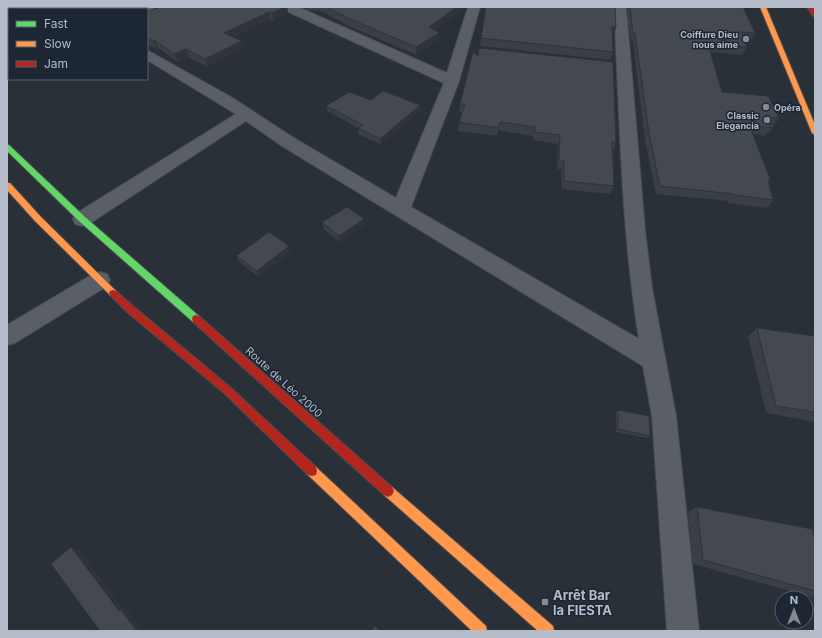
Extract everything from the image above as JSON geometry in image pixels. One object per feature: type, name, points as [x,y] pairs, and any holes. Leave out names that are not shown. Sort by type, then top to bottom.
[{"type":"street","points":[[288,7],[452,81]]},
{"type":"street","points":[[401,209],[452,81],[474,7]]},
{"type":"street","points":[[620,7],[618,66],[629,156],[641,288],[664,416],[683,631]]},
{"type":"street","points":[[763,7],[815,132]]},
{"type":"street","points":[[810,7],[815,15]]},
{"type":"street","points":[[462,49],[478,50]]},
{"type":"street","points":[[148,55],[226,100],[288,142],[654,360]]},
{"type":"street","points":[[82,218],[246,114]]},
{"type":"street","name":"Route de Léo 2000","points":[[7,147],[82,218],[424,523],[548,631]]},
{"type":"street","points":[[7,186],[100,280],[164,338],[228,390],[481,631]]},
{"type":"street","points":[[7,336],[100,280]]},
{"type":"building","points":[[159,7],[284,7],[272,13],[269,12],[224,33],[242,41],[205,59],[186,49],[174,54],[154,40],[153,41],[148,38],[148,12]]},
{"type":"building","points":[[326,7],[457,7],[429,27],[439,33],[416,47]]},
{"type":"building","points":[[486,7],[615,7],[616,27],[612,27],[613,52],[481,38]]},
{"type":"building","points":[[630,7],[743,7],[755,33],[741,32],[747,47],[708,44],[722,92],[768,96],[779,118],[773,117],[776,124],[769,123],[771,128],[749,125],[771,181],[768,180],[773,200],[660,186],[649,133]]},
{"type":"building","points":[[479,48],[613,62],[616,142],[612,142],[614,186],[564,181],[564,161],[559,160],[560,135],[535,132],[535,127],[500,122],[498,128],[459,122],[465,104],[460,104],[473,52],[478,56]]},
{"type":"building","points":[[383,91],[420,105],[380,139],[358,128],[363,125],[326,106],[349,92],[371,100]]},
{"type":"building","points":[[347,207],[364,219],[339,236],[322,222]]},
{"type":"building","points":[[269,232],[289,246],[257,271],[236,256]]},
{"type":"building","points":[[757,328],[815,336],[815,412],[776,406]]},
{"type":"building","points":[[618,410],[649,416],[650,436],[618,429]]},
{"type":"building","points":[[697,507],[812,529],[815,541],[815,591],[814,590],[703,560]]},
{"type":"building","points":[[71,547],[120,612],[121,610],[137,631],[100,631],[51,564]]},
{"type":"building","points":[[375,626],[380,631],[372,631]]},
{"type":"traffic: fast","points":[[7,147],[82,219],[196,319]]},
{"type":"traffic: slow","points":[[763,7],[815,133]]},
{"type":"traffic: slow","points":[[7,185],[38,219],[113,293]]},
{"type":"traffic: slow","points":[[312,471],[481,631]]},
{"type":"traffic: slow","points":[[388,491],[548,631]]},
{"type":"traffic: jam","points":[[810,7],[815,15]]},
{"type":"traffic: jam","points":[[113,293],[227,390],[312,471]]},
{"type":"traffic: jam","points":[[196,319],[388,491]]},
{"type":"place","name":"Coiffure Dieu nous aime","points":[[746,39]]},
{"type":"place","name":"Opéra","points":[[766,107]]},
{"type":"place","name":"Classic Elegancia","points":[[767,120]]},
{"type":"place","name":"Arrêt Bar la FIESTA","points":[[545,602]]}]
